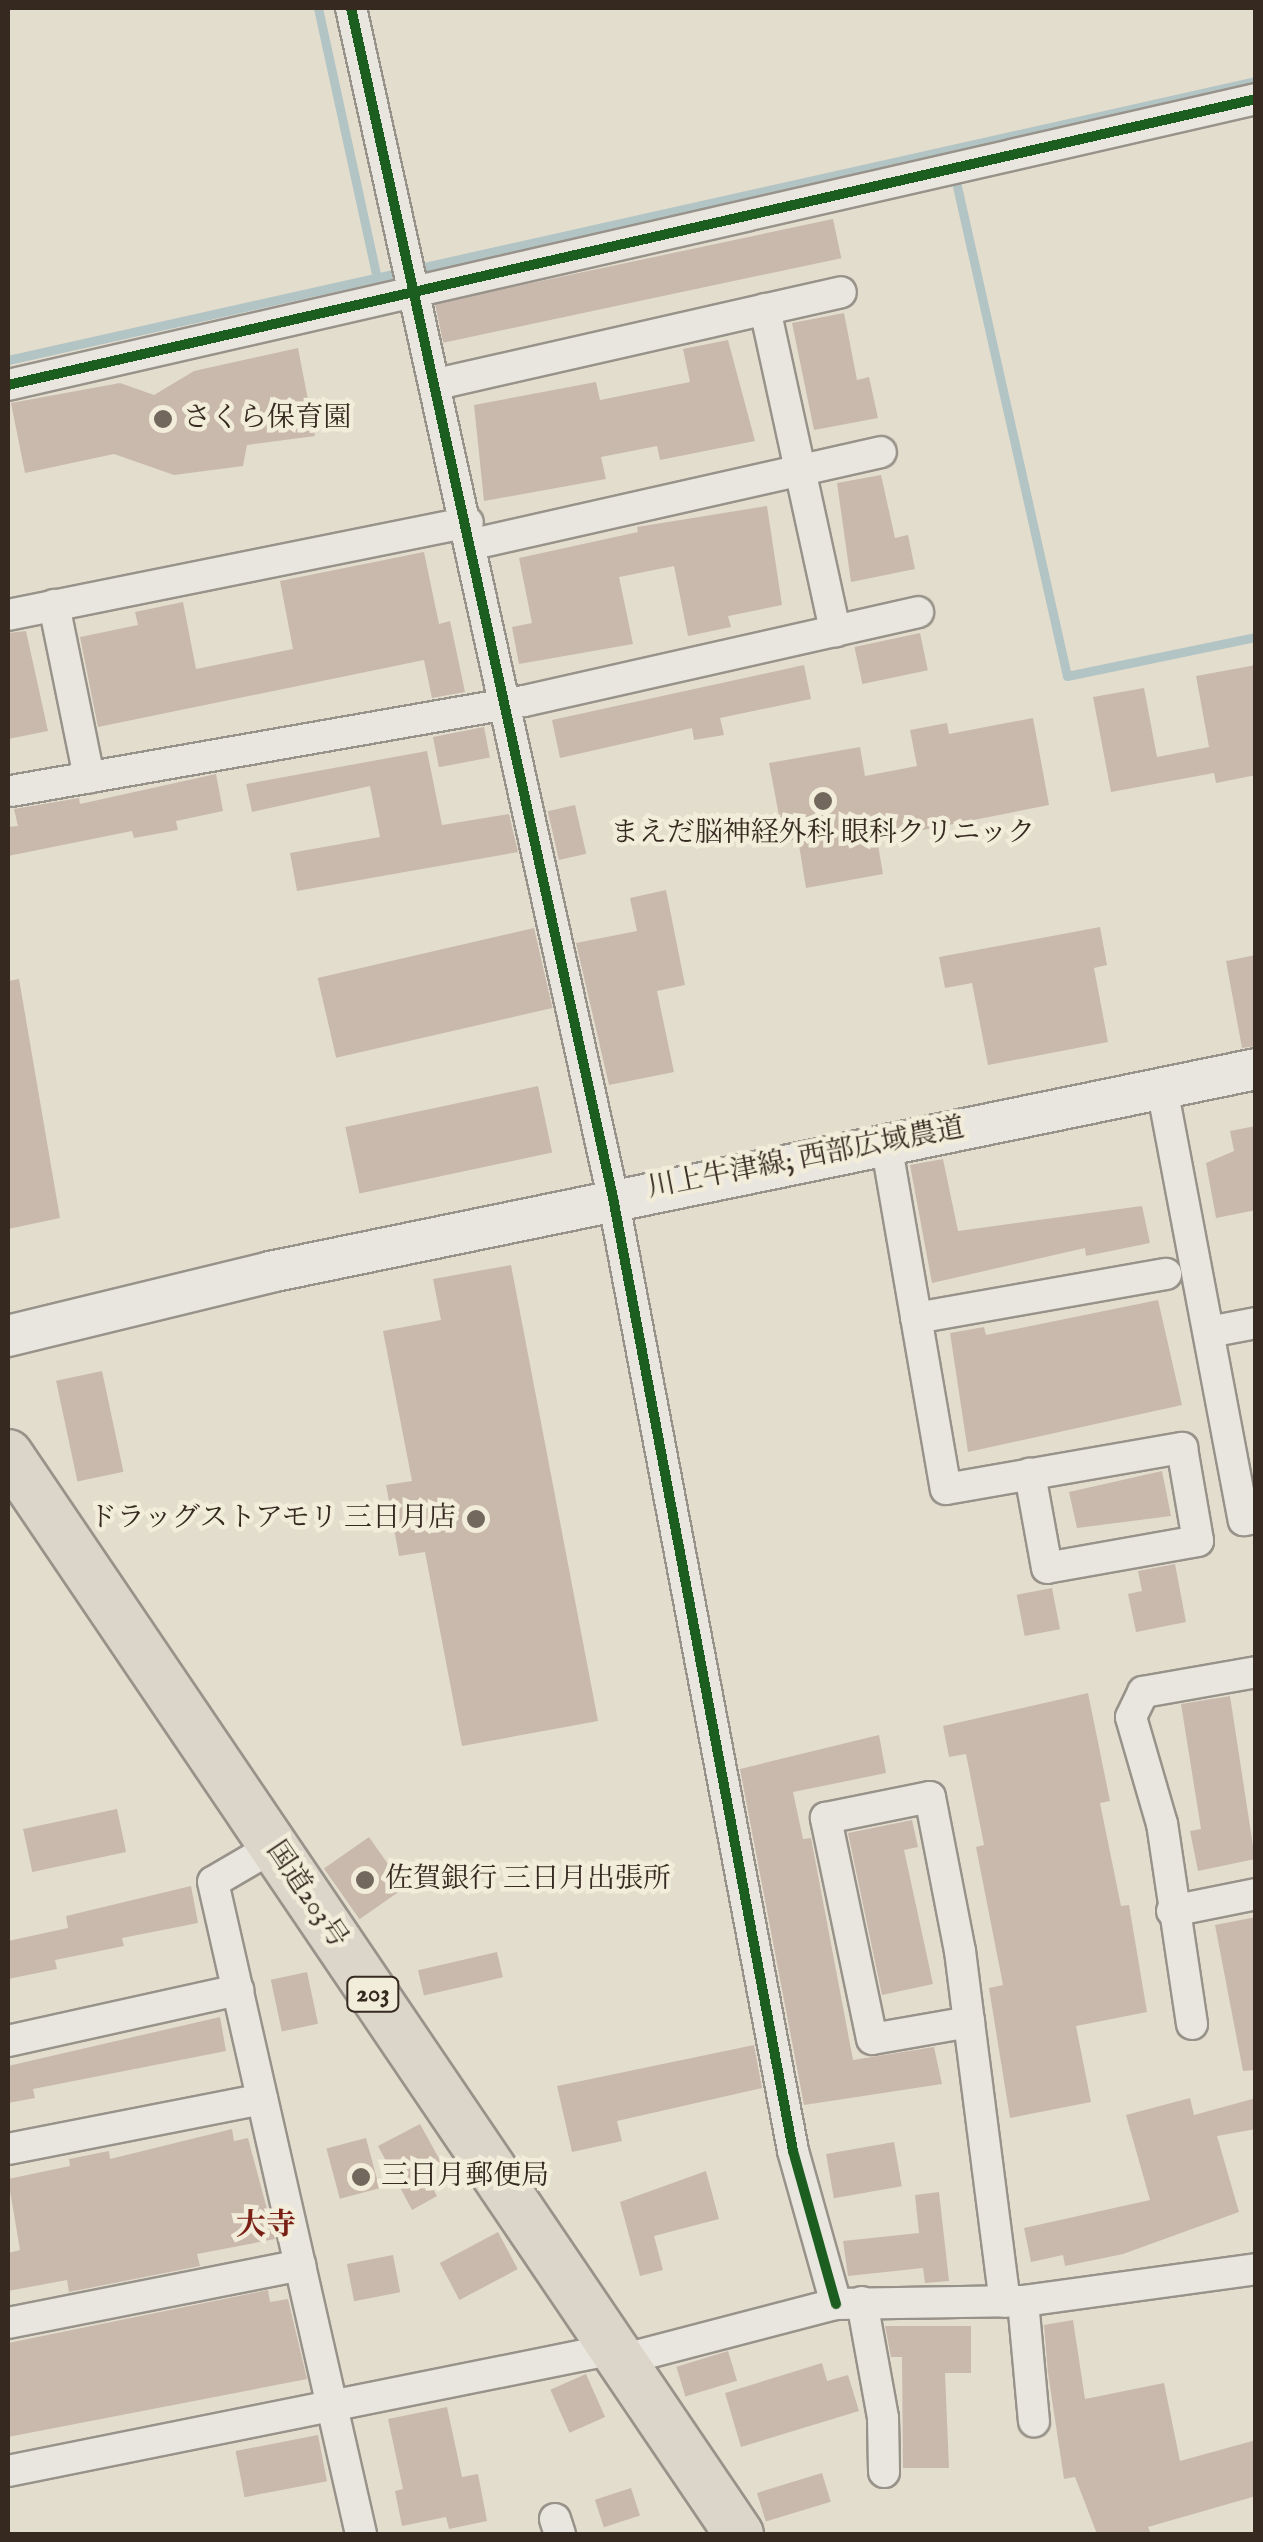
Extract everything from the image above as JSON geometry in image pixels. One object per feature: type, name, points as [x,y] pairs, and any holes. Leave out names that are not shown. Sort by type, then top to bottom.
[{"type":"highway","name":"国道203号","points":[[8,1454],[739,2534]]},
{"type":"main road","name":"川上牛津線; 西部広域農道","points":[[8,1336],[612,1198],[1256,1069]]},
{"type":"street","points":[[351,8],[418,293],[612,1198],[792,2151],[849,2303],[883,2418],[884,2472]]},
{"type":"street","points":[[8,385],[1256,99]]},
{"type":"street","points":[[437,384],[841,292]]},
{"type":"street","points":[[765,309],[835,631]]},
{"type":"street","points":[[8,615],[470,533],[880,452]]},
{"type":"street","points":[[54,606],[89,776]]},
{"type":"street","points":[[11,791],[507,699],[918,612]]},
{"type":"street","points":[[1162,1088],[1244,1520],[1256,1518]]},
{"type":"street","points":[[886,1144],[946,1489],[1030,1474],[1182,1448],[1198,1541],[1046,1568],[1030,1474]]},
{"type":"street","points":[[916,1318],[1166,1274]]},
{"type":"street","points":[[1209,1332],[1256,1324]]},
{"type":"street","points":[[1192,2024],[1172,1911],[1162,1824],[1131,1717],[1143,1692],[1256,1672]]},
{"type":"street","points":[[970,2022],[872,2040],[826,1818],[930,1797],[970,2022],[1034,2422]]},
{"type":"street","points":[[272,1847],[213,1882],[362,2534]]},
{"type":"street","points":[[1172,1911],[1256,1894]]},
{"type":"street","points":[[8,2041],[238,1990]]},
{"type":"street","points":[[8,2149],[262,2098]]},
{"type":"street","points":[[8,2323],[300,2265]]},
{"type":"street","points":[[8,2471],[614,2349],[636,2356],[849,2303],[1014,2302],[1256,2269]]},
{"type":"building","points":[[833,219],[841,258],[443,343],[435,304]]},
{"type":"building","points":[[844,313],[857,380],[869,377],[878,418],[814,430],[792,323]]},
{"type":"building","points":[[728,340],[755,441],[660,460],[657,446],[601,457],[606,479],[484,501],[474,405],[596,382],[600,400],[690,382],[683,349]]},
{"type":"building","name":"さくら保育園","points":[[298,348],[315,436],[247,445],[243,466],[174,475],[114,454],[25,473],[11,403],[120,383],[154,395],[194,371]]},
{"type":"building","points":[[881,475],[895,538],[908,535],[915,569],[851,582],[837,483]]},
{"type":"building","points":[[767,506],[782,605],[728,616],[731,627],[688,636],[674,566],[619,577],[633,644],[519,664],[512,627],[532,623],[519,558],[638,532],[637,527]]},
{"type":"building","points":[[424,552],[439,624],[450,621],[465,692],[432,698],[424,660],[98,727],[80,637],[138,625],[135,612],[183,602],[196,669],[293,649],[280,581]]},
{"type":"building","points":[[26,631],[48,731],[8,739],[8,633]]},
{"type":"building","points":[[920,633],[928,670],[862,684],[854,647]]},
{"type":"building","points":[[804,665],[811,699],[720,718],[724,735],[694,740],[692,728],[560,758],[552,720]]},
{"type":"building","points":[[1256,665],[1256,775],[1216,783],[1214,773],[1111,792],[1093,697],[1144,688],[1157,757],[1209,747],[1196,676]]},
{"type":"building","points":[[1033,718],[1049,805],[877,839],[883,874],[806,888],[798,839],[784,842],[769,763],[860,747],[865,776],[917,766],[910,730],[947,723],[949,734]]},
{"type":"building","points":[[484,727],[490,757],[439,767],[433,737]]},
{"type":"building","points":[[427,751],[442,825],[509,814],[518,852],[297,891],[290,853],[380,837],[370,786],[252,812],[246,784]]},
{"type":"building","points":[[216,774],[223,811],[176,821],[178,830],[134,838],[132,831],[8,856],[8,827],[18,826],[14,809],[79,798],[80,804]]},
{"type":"building","points":[[575,805],[586,854],[559,860],[548,811]]},
{"type":"building","points":[[666,890],[685,985],[657,991],[674,1072],[609,1085],[576,943],[637,931],[630,898]]},
{"type":"building","points":[[1100,927],[1107,965],[1094,968],[1108,1042],[988,1065],[972,983],[945,988],[939,957]]},
{"type":"building","points":[[534,928],[552,1008],[336,1058],[318,978]]},
{"type":"building","points":[[1256,955],[1256,1046],[1242,1048],[1226,961]]},
{"type":"building","points":[[19,979],[60,1218],[8,1229],[8,981]]},
{"type":"building","points":[[538,1086],[552,1153],[359,1193],[345,1127]]},
{"type":"building","points":[[1256,1126],[1256,1210],[1216,1218],[1206,1163],[1234,1151],[1230,1131]]},
{"type":"building","points":[[943,1159],[958,1231],[1142,1206],[1150,1243],[1086,1256],[1085,1248],[932,1283],[910,1165]]},
{"type":"building","name":"ドラッグストアモリ 三日月店","points":[[511,1265],[598,1721],[462,1746],[425,1552],[399,1556],[386,1485],[412,1481],[383,1331],[441,1320],[433,1279]]},
{"type":"building","points":[[1158,1300],[1182,1405],[968,1452],[950,1333],[984,1327],[986,1335]]},
{"type":"building","points":[[102,1371],[123,1472],[77,1482],[56,1381]]},
{"type":"building","points":[[1162,1471],[1171,1516],[1077,1528],[1069,1492]]},
{"type":"building","points":[[1175,1564],[1186,1622],[1136,1632],[1128,1594],[1142,1591],[1138,1571]]},
{"type":"building","points":[[1052,1588],[1060,1629],[1025,1636],[1017,1595]]},
{"type":"building","points":[[1088,1693],[1110,1801],[1100,1803],[1121,1906],[1129,1905],[1147,2012],[1076,2026],[1091,2102],[1010,2118],[989,1988],[1003,1985],[976,1847],[984,1845],[966,1754],[949,1757],[943,1726]]},
{"type":"building","points":[[1230,1696],[1255,1859],[1198,1871],[1190,1831],[1201,1829],[1181,1704]]},
{"type":"building","points":[[879,1735],[886,1773],[793,1792],[803,1839],[811,1838],[853,2060],[934,2047],[942,2084],[804,2105],[740,1769]]},
{"type":"building","points":[[117,1809],[126,1852],[32,1872],[23,1829]]},
{"type":"building","points":[[912,1820],[918,1847],[904,1850],[933,1984],[882,1995],[848,1833]]},
{"type":"building","points":[[369,1837],[405,1888],[360,1919],[324,1869]]},
{"type":"building","points":[[191,1886],[198,1923],[122,1938],[124,1946],[55,1960],[57,1969],[8,1979],[8,1941],[68,1928],[66,1916]]},
{"type":"building","points":[[1256,1917],[1256,2070],[1243,2071],[1215,1925]]},
{"type":"building","points":[[497,1952],[503,1977],[424,1996],[418,1970]]},
{"type":"building","points":[[307,1972],[318,2024],[282,2032],[271,1980]]},
{"type":"building","points":[[220,2017],[226,2051],[33,2089],[35,2098],[8,2103],[8,2066]]},
{"type":"building","points":[[754,2045],[762,2088],[617,2121],[622,2141],[572,2152],[557,2086]]},
{"type":"building","points":[[1190,2098],[1194,2115],[1256,2098],[1256,2129],[1217,2136],[1239,2212],[1123,2254],[1065,2266],[1063,2255],[1031,2262],[1024,2228],[1150,2200],[1126,2115]]},
{"type":"building","points":[[420,2124],[441,2162],[424,2172],[437,2196],[412,2210],[378,2146]]},
{"type":"building","points":[[232,2129],[234,2141],[248,2138],[275,2239],[197,2254],[200,2266],[69,2292],[67,2280],[8,2291],[8,2253],[20,2250],[8,2179],[70,2166],[69,2159],[109,2151],[110,2159]]},
{"type":"building","points":[[366,2138],[379,2188],[340,2199],[326,2149]]},
{"type":"building","points":[[894,2142],[902,2186],[834,2198],[826,2154]]},
{"type":"building","points":[[706,2171],[719,2219],[654,2236],[663,2270],[640,2276],[620,2202]]},
{"type":"building","points":[[939,2192],[949,2281],[925,2283],[923,2268],[848,2276],[843,2241],[919,2233],[915,2195]]},
{"type":"building","points":[[498,2232],[518,2269],[459,2300],[440,2263]]},
{"type":"building","points":[[393,2255],[400,2292],[354,2301],[347,2264]]},
{"type":"building","points":[[268,2290],[270,2302],[288,2299],[307,2379],[8,2437],[8,2343]]},
{"type":"building","points":[[1073,2320],[1085,2399],[1164,2383],[1180,2461],[1256,2440],[1256,2496],[1148,2527],[1151,2534],[1097,2534],[1075,2477],[1064,2479],[1048,2373],[1044,2325]]},
{"type":"building","points":[[885,2326],[971,2326],[971,2373],[945,2373],[949,2468],[903,2468],[902,2357],[891,2357]]},
{"type":"building","points":[[728,2351],[737,2381],[685,2396],[676,2367]]},
{"type":"building","points":[[822,2363],[827,2381],[848,2375],[859,2411],[741,2447],[725,2393]]},
{"type":"building","points":[[586,2374],[605,2417],[569,2433],[550,2390]]},
{"type":"building","points":[[447,2407],[462,2477],[478,2474],[487,2521],[449,2529],[446,2517],[402,2526],[395,2491],[403,2489],[388,2419]]},
{"type":"building","points":[[318,2435],[327,2481],[245,2497],[236,2451]]},
{"type":"building","points":[[822,2473],[831,2502],[766,2522],[757,2493]]},
{"type":"building","points":[[631,2488],[640,2516],[604,2527],[595,2500]]},
{"type":"waterway","points":[[318,8],[376,274]]},
{"type":"waterway","points":[[8,360],[1256,81]]},
{"type":"waterway","points":[[957,186],[1067,676],[1256,637]]},
{"type":"cycle path","points":[[351,8],[613,1198],[793,2151],[836,2304]]},
{"type":"cycle path","points":[[8,385],[1256,99]]},
{"type":"place","name":"さくら保育園","points":[[163,419]]},
{"type":"place","name":"まえだ脳神経外科 眼科クリニック","points":[[823,801]]},
{"type":"place","name":"ドラッグストアモリ 三日月店","points":[[476,1519]]},
{"type":"place","name":"佐賀銀行 三日月出張所","points":[[365,1880]]},
{"type":"place","name":"三日月郵便局","points":[[361,2177]]},
{"type":"district","name":"大寺","points":[[266,2226]]}]
